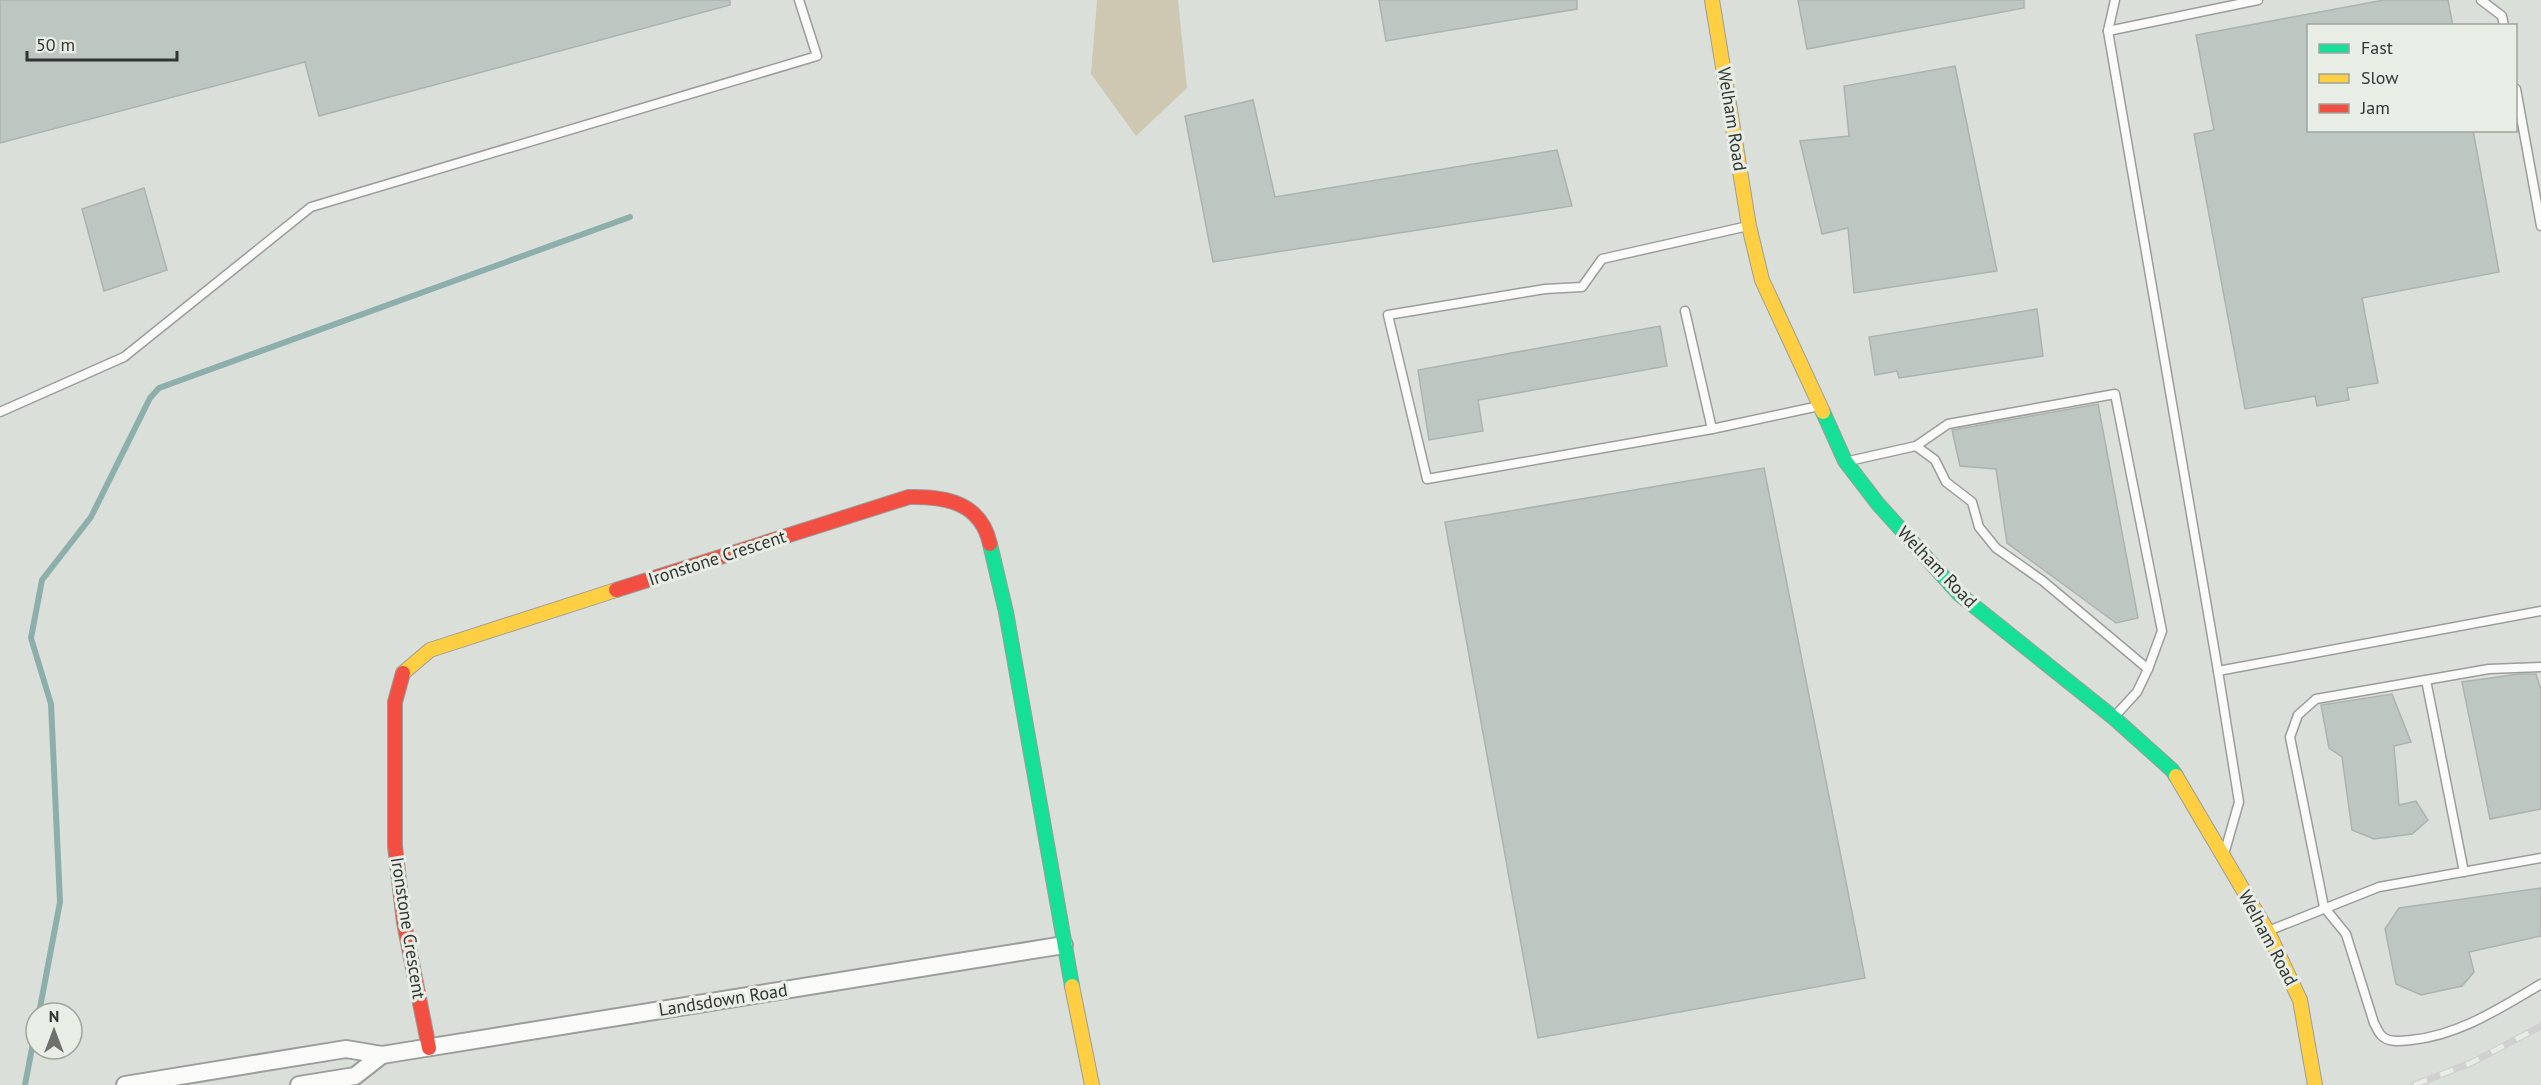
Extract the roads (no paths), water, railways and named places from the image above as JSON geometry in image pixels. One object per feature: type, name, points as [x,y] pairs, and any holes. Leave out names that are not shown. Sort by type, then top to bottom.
[{"type":"street","name":"Welham Road","points":[[1712,0],[1749,226],[1762,280],[1845,461],[1878,504],[1959,594],[2114,718],[2172,770],[2268,932],[2300,1000],[2315,1085]]},
{"type":"street","name":"Ironstone Crescent","points":[[429,1048],[404,923],[395,846],[395,702],[404,670],[430,650],[909,497],[936,496],[966,506],[987,529],[1006,612],[1064,945],[1092,1085]]},
{"type":"street","name":"Landsdown Road","points":[[124,1085],[346,1049],[382,1055],[429,1048],[1064,945]]},
{"type":"street","points":[[299,1085],[356,1076],[382,1055]]},
{"type":"lane","points":[[0,412],[124,357],[310,207],[817,56],[799,0]]},
{"type":"lane","points":[[2115,0],[2108,31],[2239,802],[2223,857]]},
{"type":"lane","points":[[2108,31],[2258,0]]},
{"type":"lane","points":[[2481,0],[2502,16],[2504,24]]},
{"type":"lane","points":[[2517,94],[2541,226]]},
{"type":"lane","points":[[1749,226],[1602,259],[1582,286],[1545,289],[1388,315],[1427,479],[1712,429],[1819,406]]},
{"type":"lane","points":[[1685,310],[1712,429]]},
{"type":"lane","points":[[1845,461],[1916,446],[1948,424],[2115,394],[2162,631],[2137,692],[2114,718]]},
{"type":"lane","points":[[1916,446],[1935,460],[1946,482],[1972,502],[1979,526],[1996,548],[2043,581],[2148,669]]},
{"type":"lane","points":[[2218,671],[2541,611]]},
{"type":"lane","points":[[2541,667],[2489,669],[2316,699],[2298,715],[2290,736],[2324,907],[2346,934],[2381,1036],[2396,1042],[2426,1038],[2457,1030],[2493,1013],[2541,984]]},
{"type":"lane","points":[[2426,680],[2464,872]]},
{"type":"lane","points":[[2268,932],[2324,907],[2379,887],[2541,858]]},
{"type":"waterway","points":[[41,1001],[60,902],[51,704],[31,638],[42,580],[91,517],[150,398],[159,388],[630,217]]},
{"type":"waterway","points":[[25,1085],[30,1061]]},
{"type":"railway","points":[[2414,1085],[2471,1063],[2541,1026]]}]
